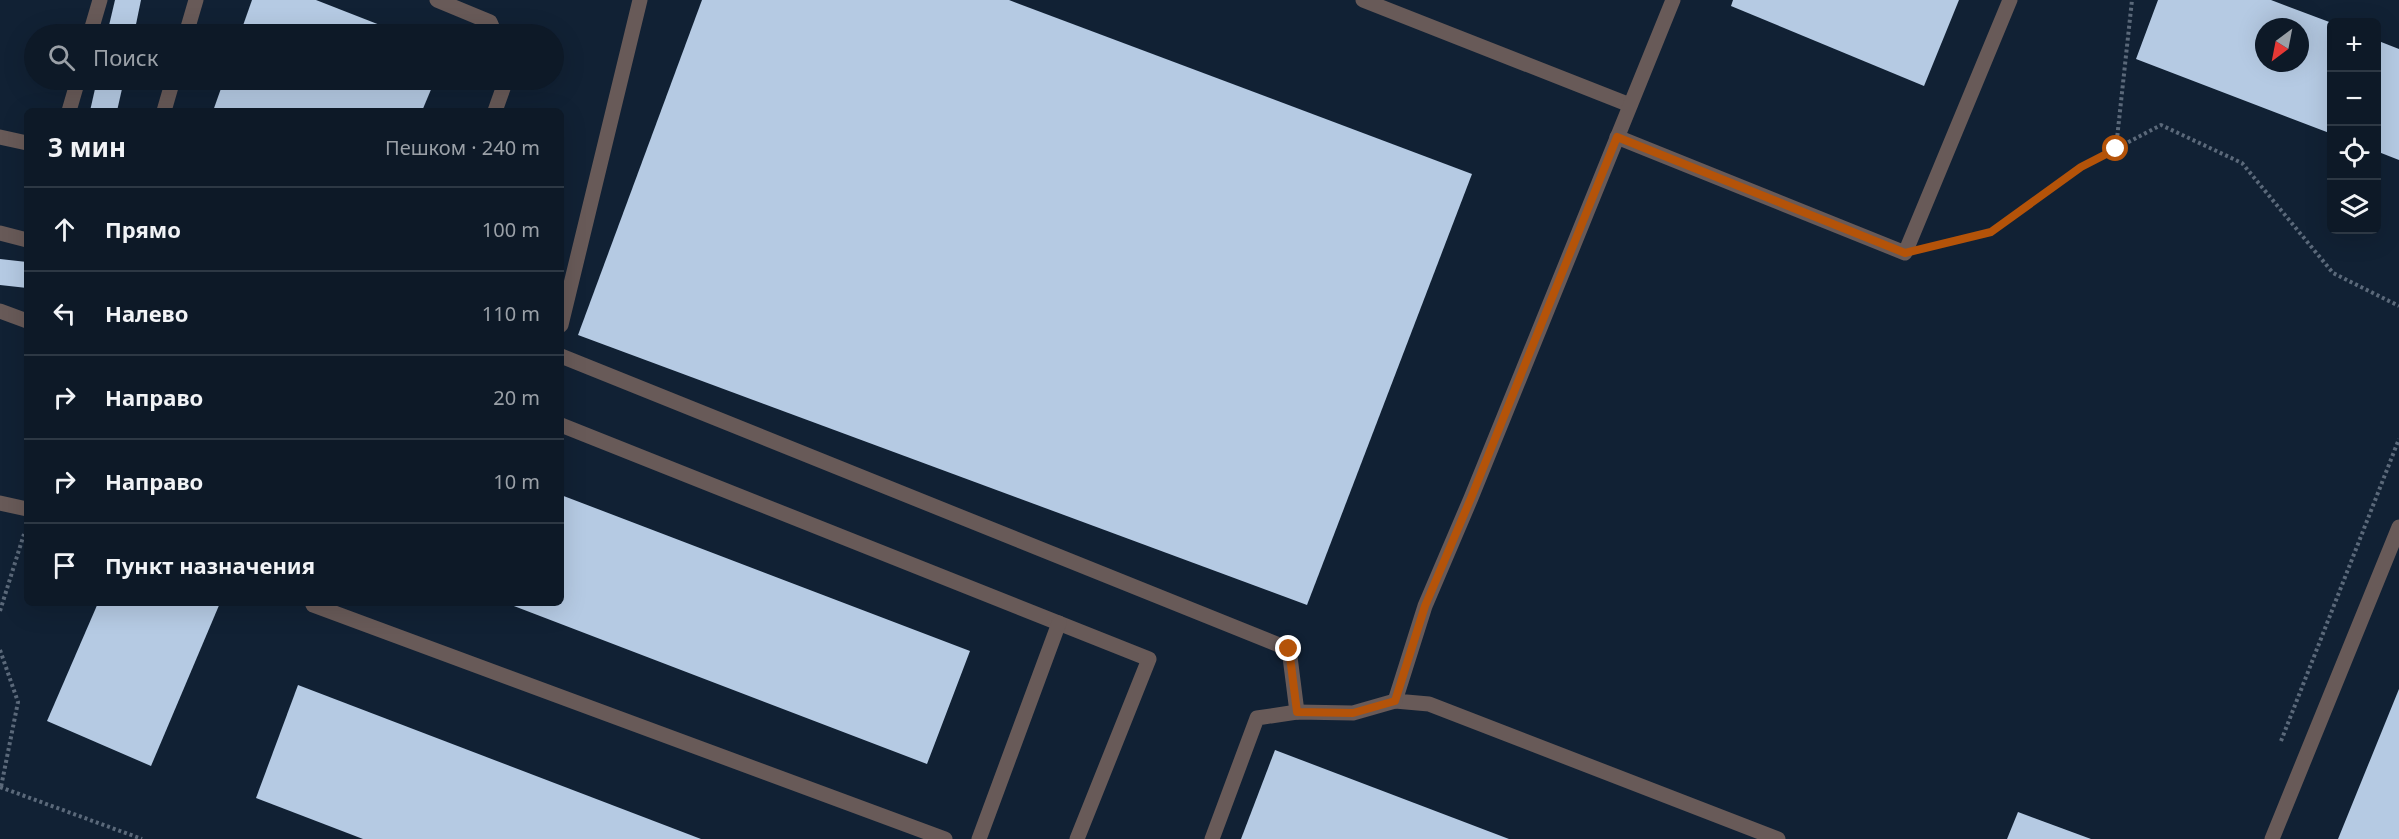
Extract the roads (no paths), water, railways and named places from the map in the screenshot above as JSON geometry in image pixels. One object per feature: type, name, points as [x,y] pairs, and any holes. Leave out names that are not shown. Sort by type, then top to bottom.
[{"type":"lane","points":[[93,24],[100,0]]},
{"type":"lane","points":[[189,24],[196,0]]},
{"type":"lane","points":[[437,0],[491,24]]},
{"type":"lane","points":[[564,313],[640,0]]},
{"type":"lane","points":[[1363,0],[1630,105]]},
{"type":"lane","points":[[1395,701],[1425,606],[1673,0]]},
{"type":"lane","points":[[1617,137],[1905,253],[2010,0]]},
{"type":"lane","points":[[70,108],[75,90]]},
{"type":"lane","points":[[165,108],[170,90]]},
{"type":"lane","points":[[496,108],[502,90]]},
{"type":"lane","points":[[0,136],[24,143]]},
{"type":"lane","points":[[0,233],[24,239]]},
{"type":"lane","points":[[0,311],[24,320]]},
{"type":"lane","points":[[564,357],[1289,649],[1297,712]]},
{"type":"lane","points":[[564,426],[1149,659],[1077,839]]},
{"type":"lane","points":[[0,503],[24,508]]},
{"type":"lane","points":[[2272,839],[2399,526]]},
{"type":"lane","points":[[316,606],[945,839]]},
{"type":"lane","points":[[980,839],[1059,623]]},
{"type":"lane","points":[[1212,839],[1257,718],[1297,712],[1353,713],[1395,701],[1429,705],[1778,839]]}]
